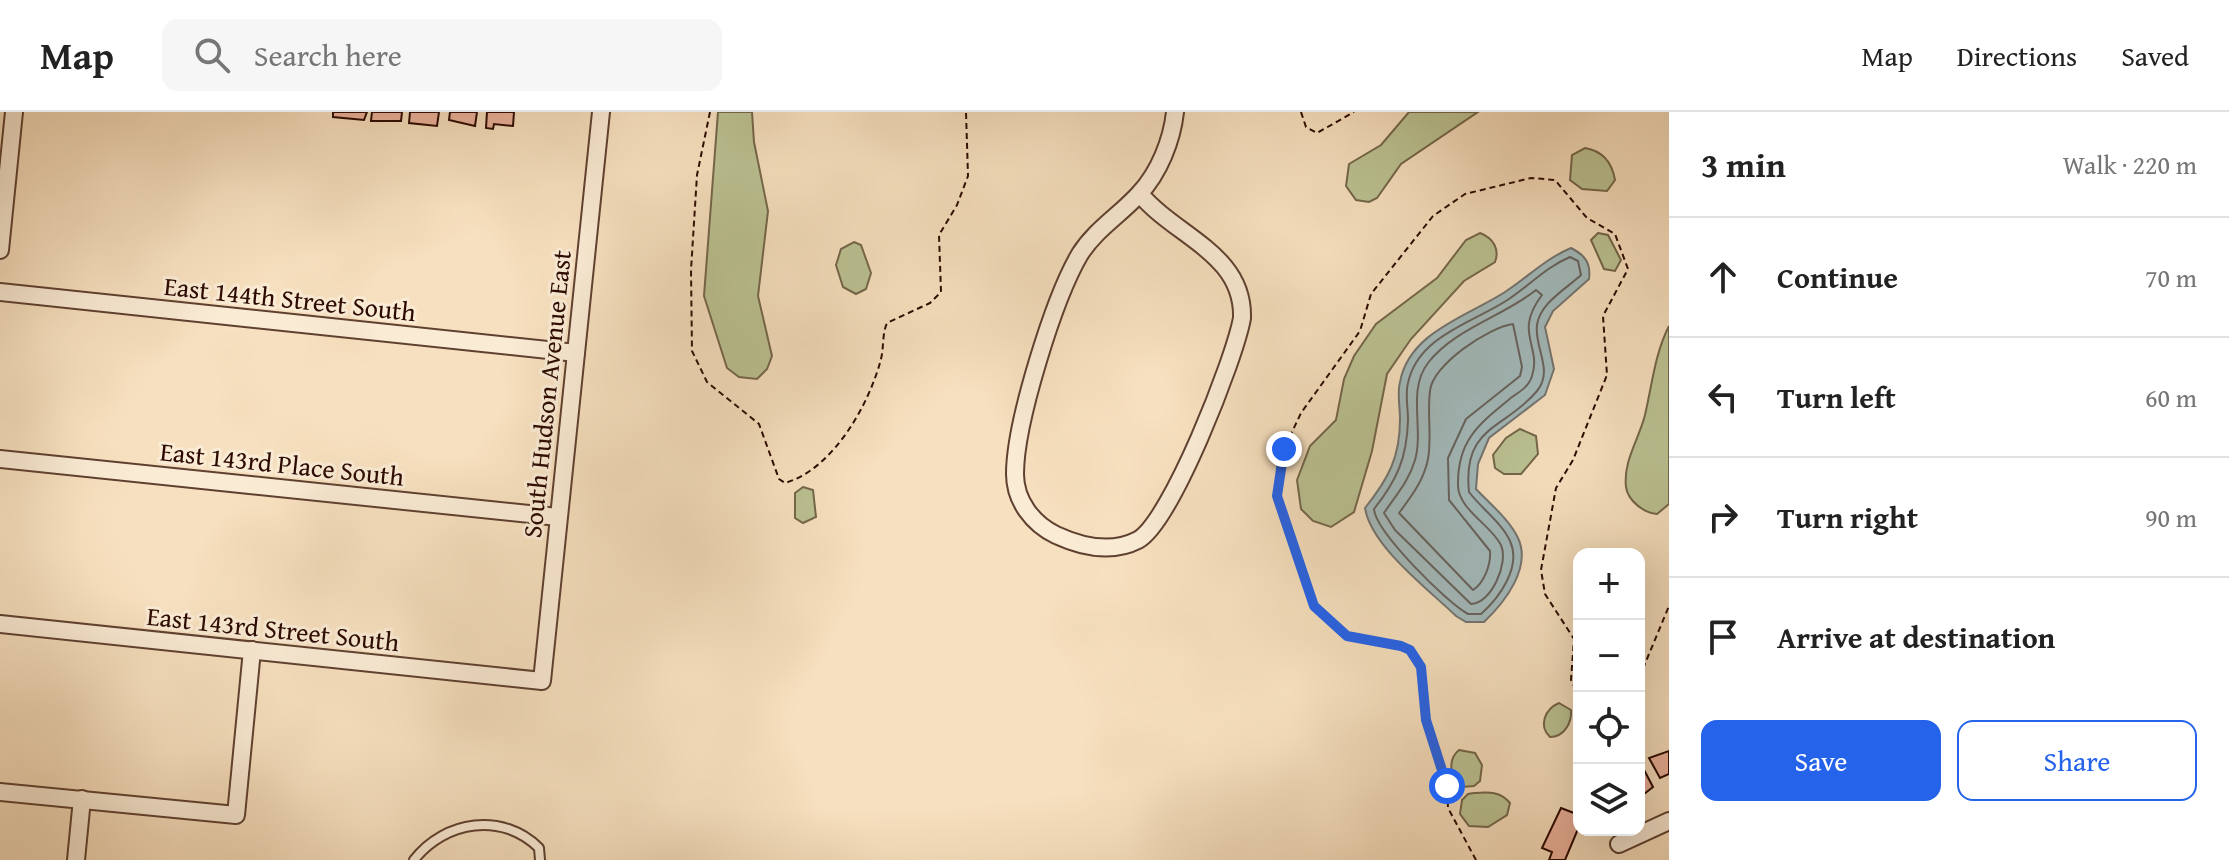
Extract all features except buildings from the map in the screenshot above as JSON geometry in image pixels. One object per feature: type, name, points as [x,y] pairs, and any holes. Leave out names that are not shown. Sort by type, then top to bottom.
[{"type":"street","points":[[0,250],[14,112]]},
{"type":"street","name":"South Hudson Avenue East","points":[[542,681],[601,112]]},
{"type":"street","points":[[1140,194],[1164,219],[1212,251],[1231,272],[1243,303],[1240,330],[1180,483],[1158,522],[1137,541],[1123,546],[1096,548],[1068,540],[1030,517],[1016,488],[1016,460],[1023,417],[1057,309],[1080,254],[1114,215],[1140,194],[1166,148],[1175,112]]},
{"type":"street","name":"East 144th Street South","points":[[0,292],[576,353]]},
{"type":"street","name":"East 143rd Place South","points":[[0,459],[558,517]]},
{"type":"street","name":"East 143rd Street South","points":[[0,624],[542,681]]},
{"type":"street","points":[[0,792],[236,815],[252,650]]},
{"type":"street","points":[[76,860],[82,799]]},
{"type":"street","points":[[1619,844],[1669,821]]},
{"type":"lane","points":[[414,860],[435,838],[470,825],[525,833],[539,848],[540,860]]},
{"type":"path","points":[[710,112],[697,175],[691,270],[692,351],[701,373],[713,388],[759,424],[779,479],[785,483],[811,471],[851,425],[876,375],[887,323],[930,303],[943,289],[939,235],[957,205],[968,176],[966,112]]},
{"type":"path","points":[[1301,112],[1306,127],[1317,133],[1354,112]]},
{"type":"path","points":[[1476,860],[1448,808],[1447,786],[1426,720],[1421,667],[1417,659],[1401,646],[1354,640],[1314,606],[1298,553],[1281,514],[1277,483],[1284,449],[1301,413],[1360,331],[1371,294],[1423,228],[1445,206],[1465,194],[1531,178],[1555,180],[1587,218],[1615,234],[1628,269],[1603,316],[1607,375],[1573,460],[1556,488],[1541,570],[1545,594],[1574,639],[1571,680],[1577,692]]},
{"type":"path","points":[[1645,664],[1669,606]]},
{"type":"green space","points":[[718,112],[752,112],[754,142],[768,211],[758,296],[772,356],[767,369],[757,379],[739,377],[727,368],[704,296]]},
{"type":"green space","points":[[1409,112],[1478,112],[1401,164],[1377,198],[1369,202],[1356,200],[1346,186],[1349,164],[1381,145]]},
{"type":"green space","points":[[1585,148],[1602,155],[1612,168],[1615,180],[1607,191],[1582,189],[1570,180],[1572,155]]},
{"type":"green space","points":[[1480,233],[1494,244],[1497,253],[1495,262],[1464,281],[1411,339],[1387,374],[1372,451],[1354,512],[1331,527],[1313,521],[1301,509],[1297,480],[1310,446],[1336,420],[1344,379],[1354,356],[1376,324],[1437,278],[1466,240]]},
{"type":"green space","points":[[1598,233],[1608,235],[1621,260],[1615,271],[1604,269],[1591,240]]},
{"type":"green space","points":[[854,242],[861,245],[871,273],[866,289],[856,294],[843,287],[836,265],[841,249]]},
{"type":"green space","points":[[1669,326],[1669,504],[1657,514],[1642,509],[1633,501],[1627,492],[1626,477],[1629,459],[1645,415],[1657,358]]},
{"type":"green space","points":[[1520,429],[1536,436],[1538,454],[1521,474],[1504,474],[1495,468],[1493,455],[1506,438]]},
{"type":"green space","points":[[803,487],[813,490],[816,517],[803,523],[795,518],[795,493]]},
{"type":"green space","points":[[1559,703],[1571,710],[1570,720],[1563,732],[1550,737],[1544,728],[1545,718],[1550,709]]},
{"type":"green space","points":[[1459,750],[1475,753],[1482,765],[1480,781],[1474,786],[1462,787],[1453,774],[1453,759]]},
{"type":"green space","points":[[1468,794],[1498,794],[1510,803],[1507,815],[1488,827],[1469,826],[1460,814],[1462,800]]},
{"type":"water","points":[[1571,248],[1586,260],[1589,279],[1553,311],[1545,327],[1554,369],[1545,395],[1489,438],[1478,464],[1476,489],[1505,518],[1518,538],[1521,549],[1519,573],[1500,605],[1484,622],[1466,622],[1389,552],[1369,522],[1365,508],[1387,477],[1395,456],[1400,419],[1400,382],[1415,350],[1427,338]]},
{"type":"route","points":[[1284,449],[1277,496],[1314,606],[1354,640],[1401,646],[1410,650],[1417,659],[1421,667],[1426,720],[1447,786]]}]
